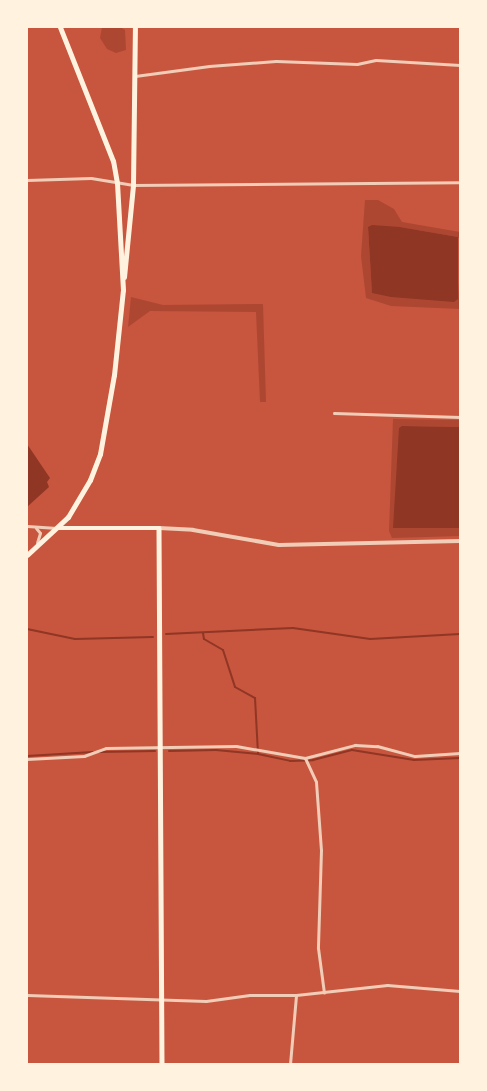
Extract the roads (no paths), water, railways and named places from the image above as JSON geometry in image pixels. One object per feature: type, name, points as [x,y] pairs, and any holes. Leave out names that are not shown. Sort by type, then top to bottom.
[{"type":"highway","points":[[60,27],[106,137],[117,183],[123,290]]},
{"type":"highway","points":[[27,555],[58,528],[80,498],[100,454],[114,375],[133,185],[135,27]]},
{"type":"main road","points":[[58,528],[159,528],[162,1064]]},
{"type":"street","points":[[135,76],[276,61],[357,64],[376,60],[460,65]]},
{"type":"street","points":[[27,180],[70,177],[133,185],[460,182]]},
{"type":"street","points":[[334,413],[460,417]]},
{"type":"street","points":[[27,526],[58,528]]},
{"type":"street","points":[[34,549],[40,533],[35,527]]},
{"type":"street","points":[[159,528],[193,530],[279,545],[460,541]]},
{"type":"street","points":[[27,759],[84,756],[106,748],[161,747],[236,746],[304,758],[355,745],[377,746],[415,756],[460,753]]},
{"type":"street","points":[[304,758],[316,782],[321,850],[318,957],[324,993]]},
{"type":"street","points":[[27,995],[210,1000],[250,994],[324,993],[387,985],[460,992]]},
{"type":"street","points":[[290,1064],[296,995]]},
{"type":"waterway","points":[[166,634],[293,628],[370,639],[460,634]]},
{"type":"waterway","points":[[27,629],[75,639],[153,637]]},
{"type":"waterway","points":[[203,633],[204,639],[223,650],[235,687],[255,698],[258,754]]},
{"type":"waterway","points":[[169,751],[216,750],[258,754],[290,761],[313,760],[352,750],[414,760],[460,758]]},
{"type":"waterway","points":[[99,752],[155,751]]},
{"type":"waterway","points":[[27,756],[93,752]]}]
